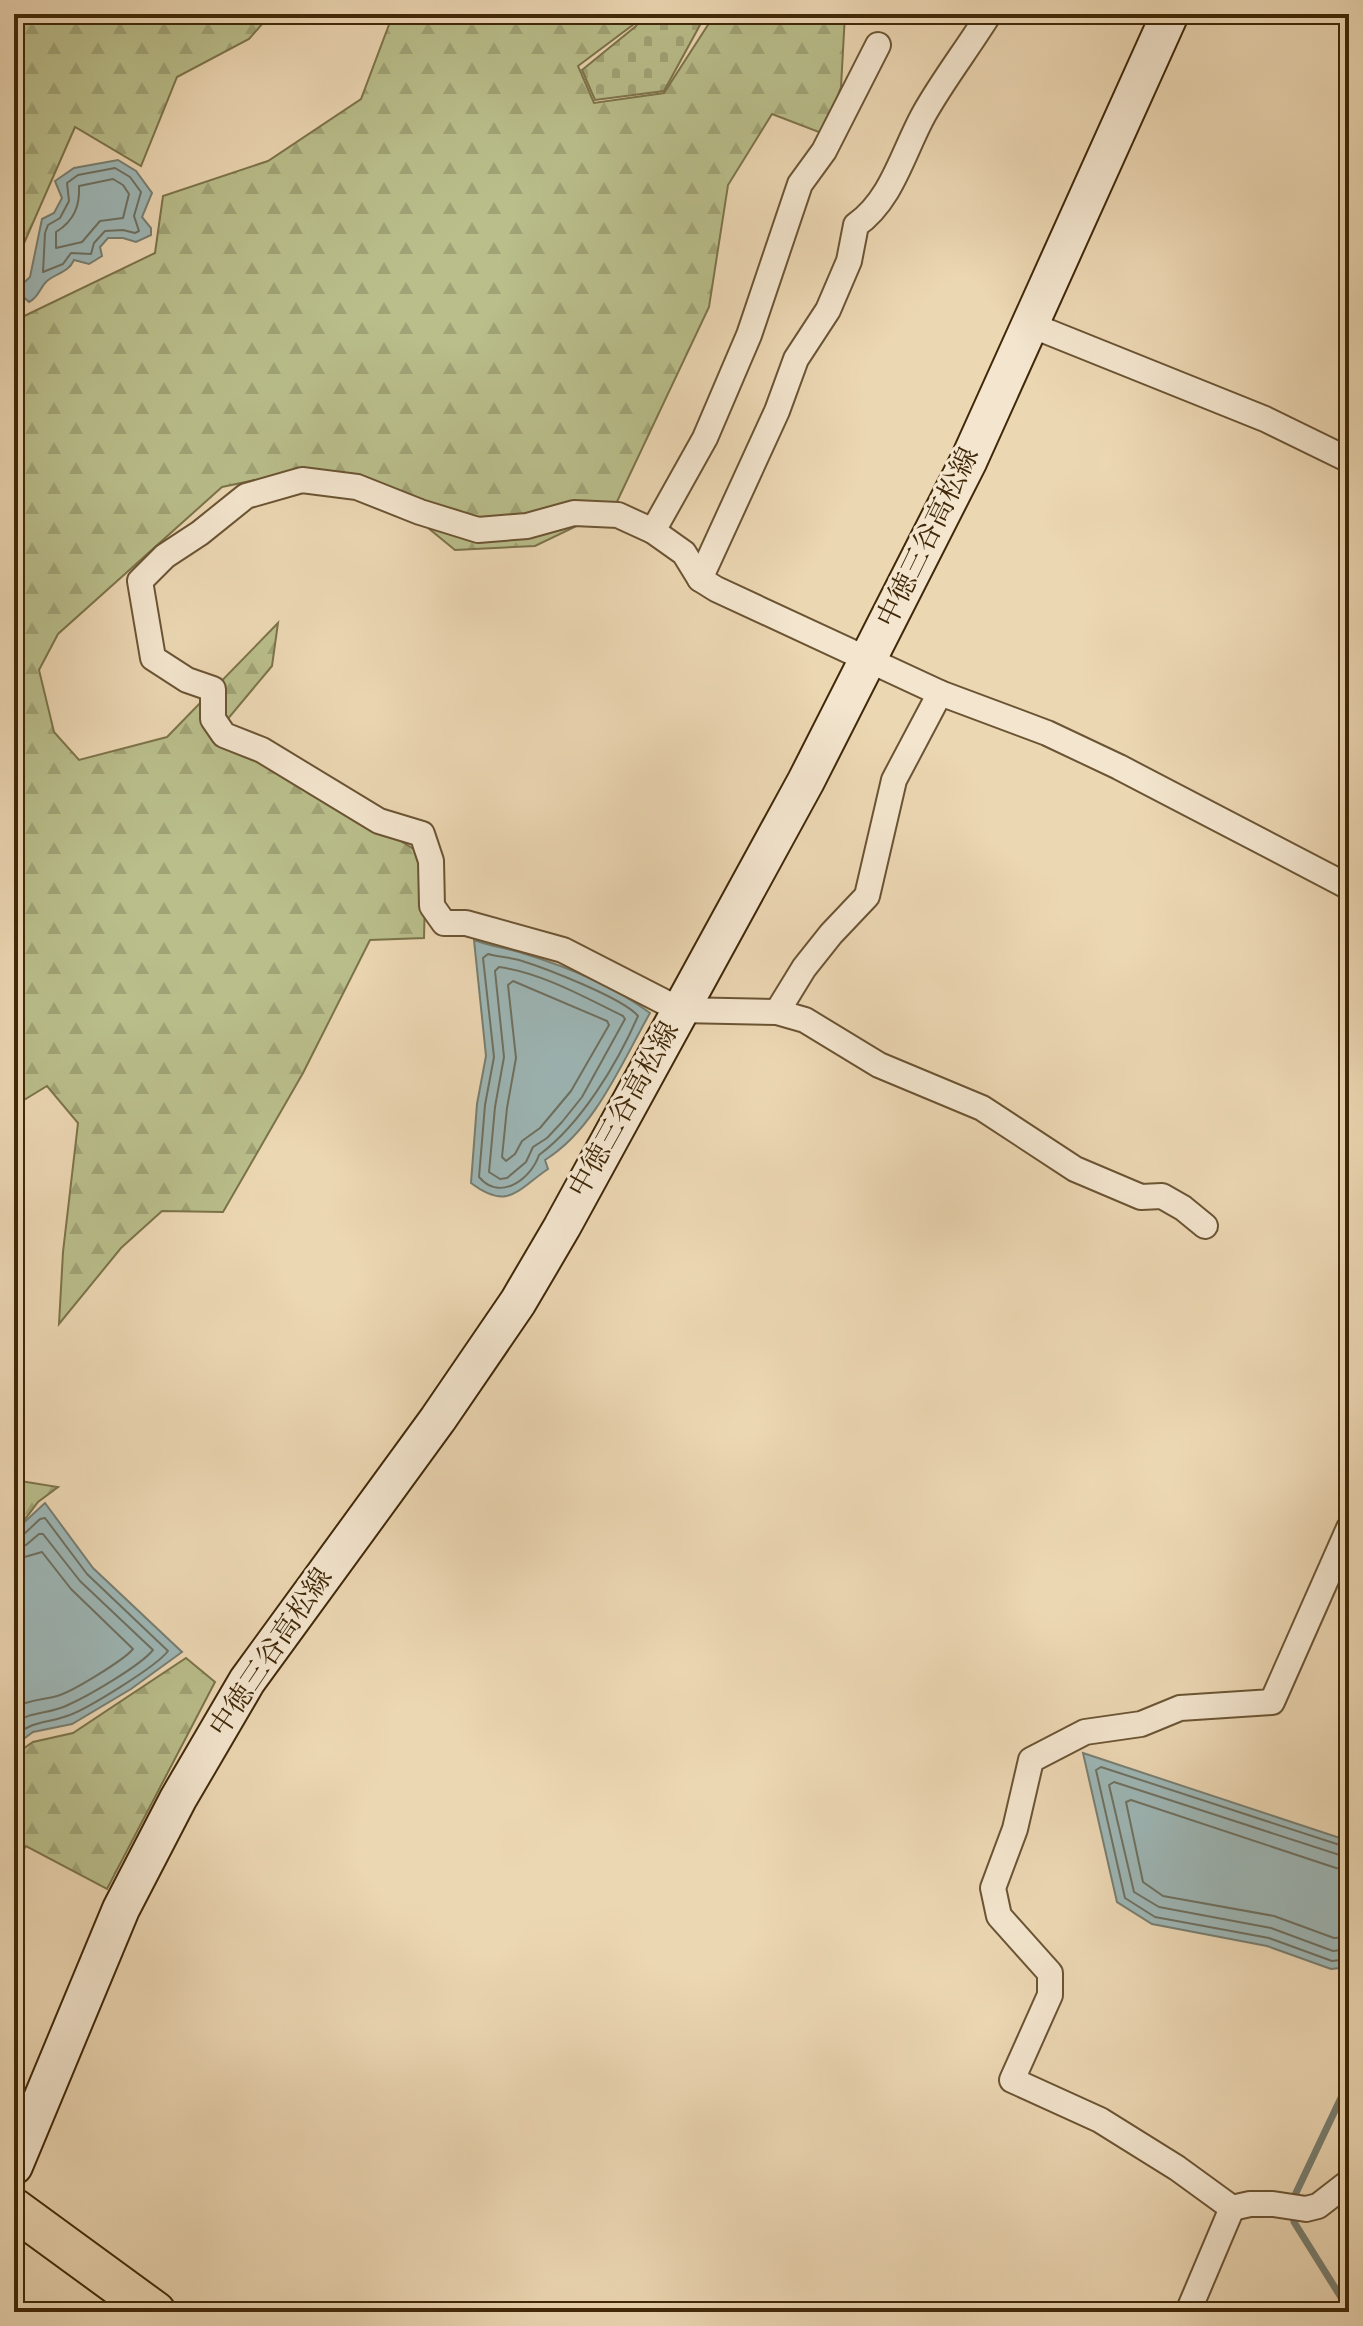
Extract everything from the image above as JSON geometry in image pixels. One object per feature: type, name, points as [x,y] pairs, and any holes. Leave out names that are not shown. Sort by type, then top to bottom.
[{"type":"main road","name":"中徳三谷高松線","points":[[14,2166],[121,1909],[178,1799],[247,1681],[438,1419],[518,1302],[806,781],[968,462],[1170,14]]},
{"type":"main road","points":[[14,2209],[155,2312]]},
{"type":"street","points":[[700,579],[777,411],[796,359],[828,310],[849,261],[856,225],[870,215],[897,173],[924,114],[989,14]]},
{"type":"street","points":[[653,531],[705,438],[749,335],[800,184],[824,151],[878,45]]},
{"type":"street","points":[[1031,325],[1265,419],[1349,460]]},
{"type":"street","points":[[1205,1226],[1162,1196],[1141,1197],[1075,1169],[982,1108],[879,1065],[805,1020],[777,1012],[680,1010],[563,950],[466,923],[444,923],[432,906],[431,861],[422,834],[379,821],[262,750],[224,735],[213,719],[213,689],[187,680],[153,658],[140,581],[165,556],[246,496],[302,480],[357,487],[420,512],[478,530],[527,526],[574,513],[618,515],[653,531],[684,553],[700,579],[716,589],[940,693],[1061,740],[1349,887]]},
{"type":"street","points":[[777,1012],[813,957],[867,896],[894,780],[940,693]]},
{"type":"street","points":[[1349,1528],[1272,1702],[1180,1708],[1141,1724],[1085,1732],[1031,1760],[1015,1829],[993,1888],[999,1916],[1050,1973],[1050,1995],[1012,2080],[1100,2120],[1177,2168],[1232,2208],[1273,2204],[1306,2209],[1318,2206],[1349,2182]]},
{"type":"street","points":[[1188,2312],[1232,2208]]},
{"type":"green space","points":[[14,14],[271,14],[249,39],[177,77],[141,166],[75,127],[14,266]]},
{"type":"green space","points":[[393,14],[638,14],[634,24],[578,66],[594,103],[664,93],[715,14],[845,14],[841,87],[824,134],[772,114],[728,185],[709,307],[614,508],[535,546],[455,550],[400,505],[303,470],[222,487],[58,634],[39,670],[54,732],[79,760],[167,737],[278,623],[272,666],[221,727],[426,857],[424,938],[370,940],[303,1073],[223,1212],[162,1211],[121,1248],[59,1324],[63,1252],[78,1123],[47,1086],[14,1106],[14,314],[16,320],[155,253],[163,196],[268,161],[361,99]]},
{"type":"green space","points":[[643,14],[706,14],[664,91],[595,100],[582,70],[636,26]]},
{"type":"green space","points":[[14,1480],[58,1487],[38,1502],[14,1534]]},
{"type":"green space","points":[[186,1658],[215,1682],[107,1889],[26,1846],[14,1866],[14,1755],[33,1742],[73,1733]]},
{"type":"water","points":[[118,160],[136,171],[152,193],[142,217],[151,228],[151,235],[136,242],[108,238],[100,247],[102,256],[89,264],[74,260],[66,270],[47,281],[29,302],[16,290],[30,277],[42,219],[54,213],[62,198],[55,181],[74,168]]},
{"type":"water","points":[[474,940],[572,971],[621,994],[650,1013],[593,1113],[563,1147],[545,1160],[548,1169],[520,1190],[503,1196],[494,1196],[471,1183],[477,1104],[486,1056]]},
{"type":"water","points":[[45,1503],[93,1568],[182,1652],[131,1689],[72,1724],[33,1732],[14,1746],[14,1536],[18,1528]]},
{"type":"water","points":[[1083,1753],[1349,1841],[1349,1967],[1331,1969],[1267,1946],[1152,1924],[1117,1902]]},
{"type":"waterway","points":[[1349,2081],[1295,2195],[1294,2222],[1349,2310]]}]
